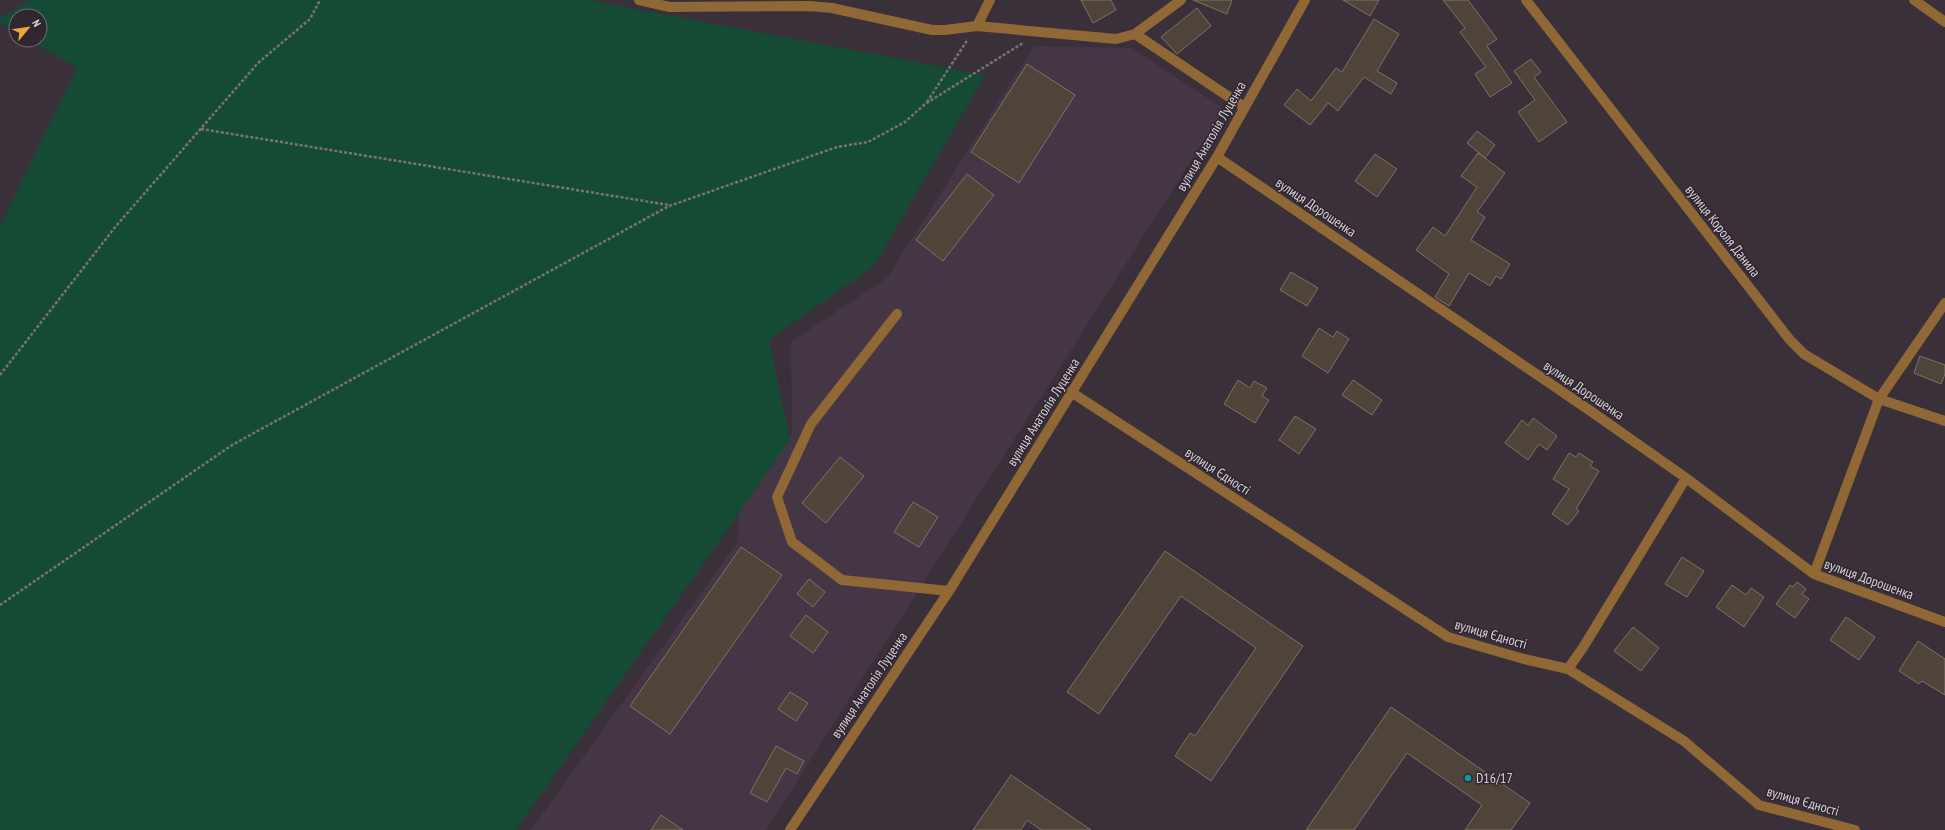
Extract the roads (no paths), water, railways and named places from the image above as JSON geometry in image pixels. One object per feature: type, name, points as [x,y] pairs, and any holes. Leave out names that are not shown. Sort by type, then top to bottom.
[{"type":"street","points":[[640,0],[670,7],[810,6],[832,8],[932,30],[977,26],[1116,39],[1135,34],[1180,0]]},
{"type":"street","points":[[977,26],[990,0]]},
{"type":"street","name":"вулиця Анатолія Луценка","points":[[790,830],[949,591],[1217,157],[1305,0]]},
{"type":"street","name":"вулиця Короля Данила","points":[[1526,0],[1790,340],[1804,354],[1879,399],[1945,421]]},
{"type":"street","points":[[1914,0],[1945,22]]},
{"type":"street","points":[[1135,34],[1244,107]]},
{"type":"street","name":"вулиця Дорошенка","points":[[1217,157],[1592,412],[1686,478],[1814,574],[1945,622]]},
{"type":"street","points":[[1814,574],[1879,399],[1945,303]]},
{"type":"street","points":[[897,314],[811,424],[777,497],[792,542],[842,580],[949,591]]},
{"type":"street","name":"вулиця Єдності","points":[[1071,392],[1448,637],[1524,659],[1568,669],[1684,741],[1759,805],[1855,830]]},
{"type":"street","points":[[1568,669],[1584,646],[1686,478]]},
{"type":"place","name":"D16/17","points":[[1468,778]]}]
